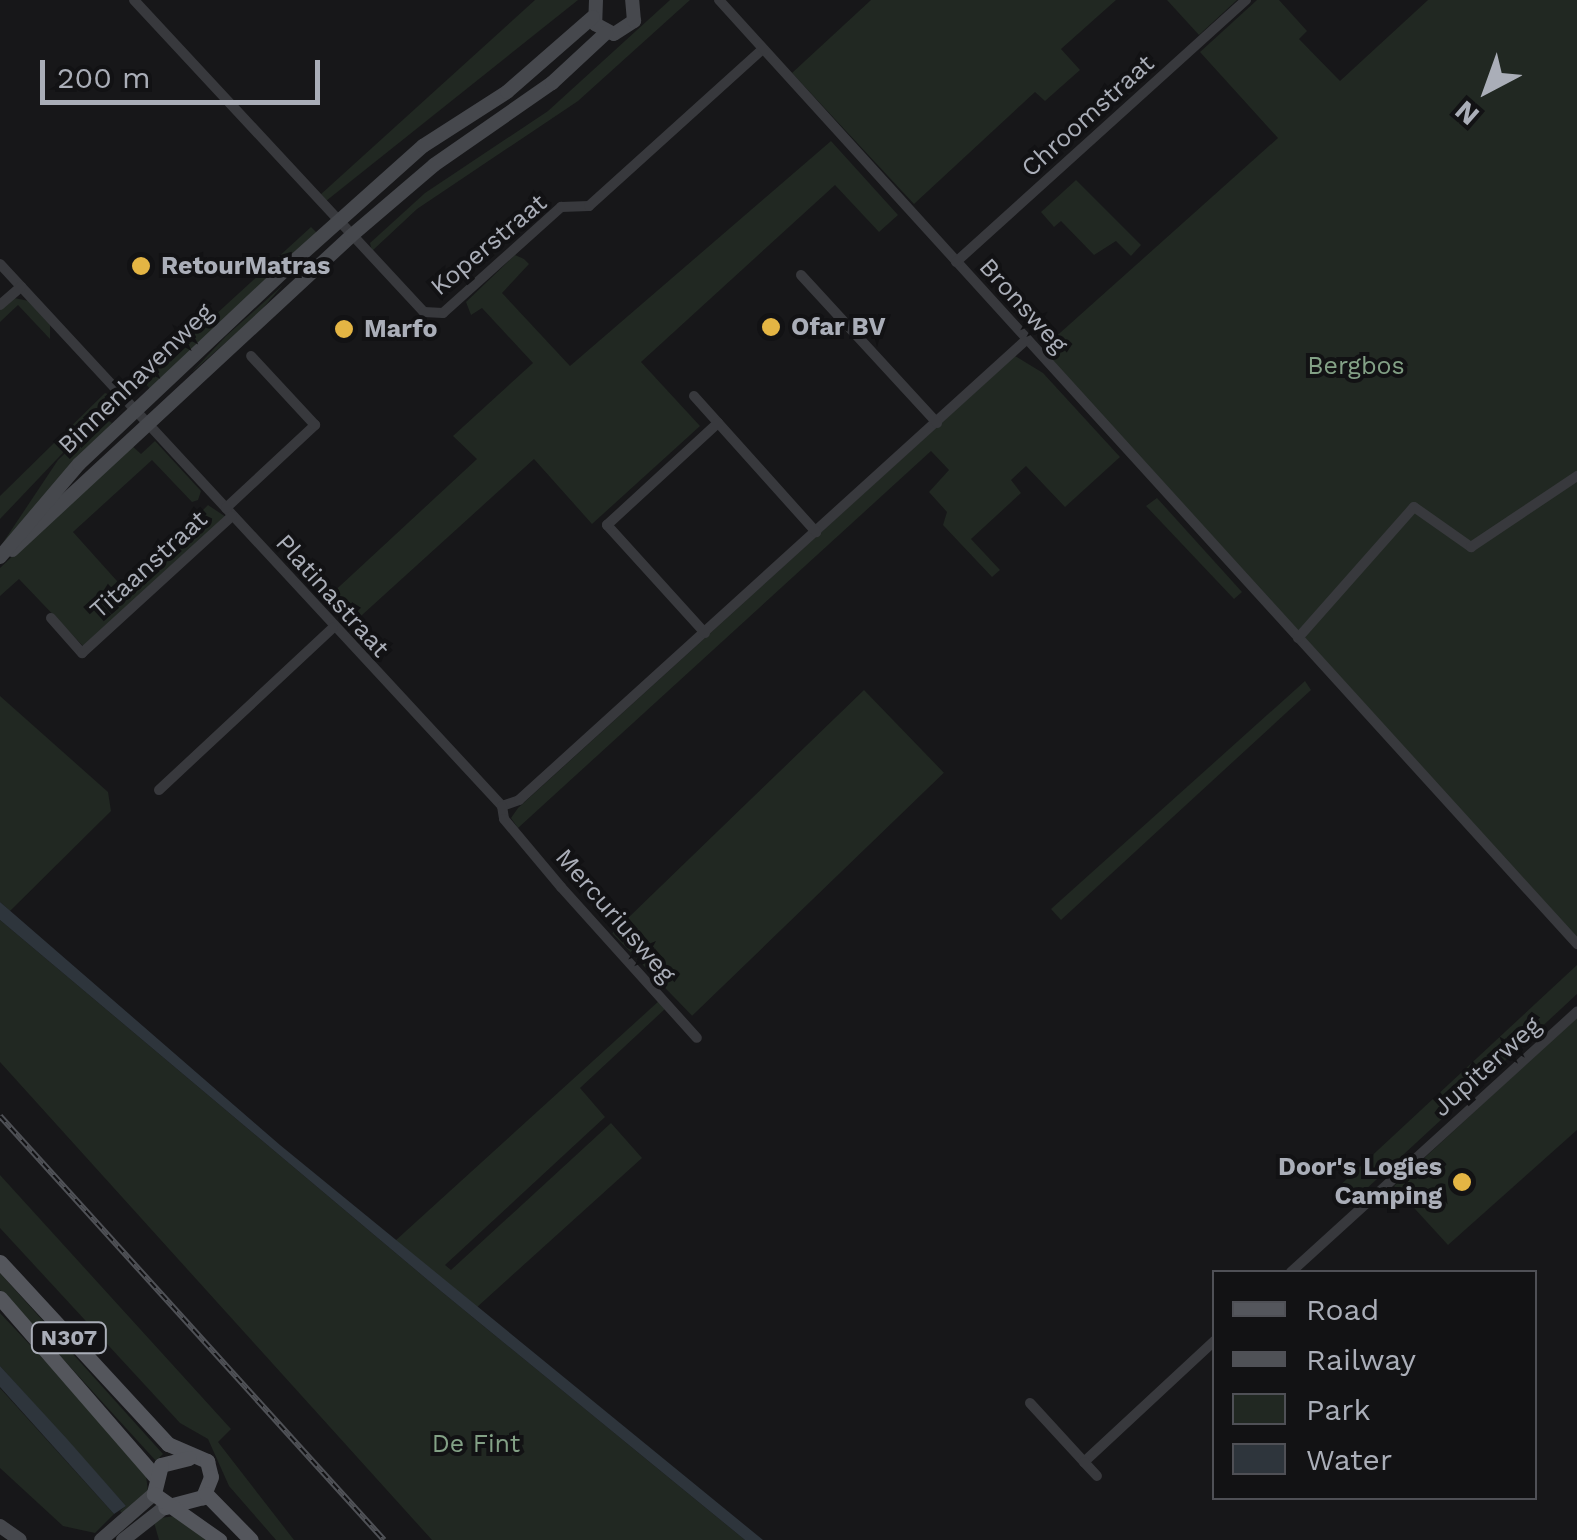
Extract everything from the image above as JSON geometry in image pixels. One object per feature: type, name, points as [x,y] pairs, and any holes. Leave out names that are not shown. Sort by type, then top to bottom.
[{"type":"main road","points":[[596,0],[593,18],[606,32]]},
{"type":"main road","name":"Binnenhavenweg","points":[[0,558],[351,236],[434,165],[552,83],[606,32],[629,27],[634,1]]},
{"type":"main road","name":"Binnenhavenweg","points":[[0,558],[59,484],[134,410],[423,146],[507,92],[593,18]]},
{"type":"main road","name":"N307","points":[[0,1262],[168,1444],[207,1462],[208,1490],[248,1537]]},
{"type":"main road","name":"N307","points":[[0,1298],[156,1472],[177,1507]]},
{"type":"main road","points":[[101,1540],[154,1494],[156,1472],[181,1453]]},
{"type":"main road","points":[[124,1540],[208,1490]]},
{"type":"main road","name":"N307","points":[[154,1494],[220,1540]]},
{"type":"main road","points":[[0,1526],[20,1540]]},
{"type":"street","name":"Koperstraat","points":[[134,0],[424,312],[444,313],[560,207],[588,206],[763,49]]},
{"type":"street","points":[[723,4],[737,0]]},
{"type":"street","name":"Chroomstraat","points":[[956,262],[1246,0]]},
{"type":"street","name":"Bronsweg","points":[[723,4],[1577,944]]},
{"type":"street","name":"Platinastraat","points":[[0,264],[333,628],[502,806]]},
{"type":"street","points":[[800,275],[936,423]]},
{"type":"street","points":[[0,305],[20,286]]},
{"type":"street","points":[[502,806],[519,800],[1026,340]]},
{"type":"street","name":"Titaanstraat","points":[[51,618],[82,653],[315,425],[250,356]]},
{"type":"street","points":[[694,396],[816,532]]},
{"type":"street","points":[[705,633],[607,525],[718,423]]},
{"type":"street","points":[[1298,638],[1414,507],[1470,547],[1577,476]]},
{"type":"street","points":[[159,790],[333,628]]},
{"type":"street","name":"Mercuriusweg","points":[[502,806],[504,819],[697,1038]]},
{"type":"street","name":"Jupiterweg","points":[[1293,1270],[1577,1012]]},
{"type":"street","points":[[1084,1462],[1212,1344]]},
{"type":"street","points":[[1030,1403],[1098,1476]]},
{"type":"green space","points":[[535,0],[578,0],[326,201],[320,195]]},
{"type":"green space","points":[[670,0],[690,0],[578,101],[417,209],[372,251],[370,243],[425,193],[548,111]]},
{"type":"green space","points":[[871,0],[1116,0],[1061,49],[1080,70],[1045,101],[1035,92],[914,204],[792,73]]},
{"type":"green space","points":[[1167,0],[1237,0],[1199,35]]},
{"type":"green space","name":"Bergbos","points":[[1257,0],[1279,0],[1307,31],[1299,39],[1340,81],[1428,0],[1577,0],[1577,944],[1042,349],[1278,138],[1200,52]]},
{"type":"green space","points":[[831,141],[898,215],[879,232],[835,185],[641,362],[700,426],[592,524],[534,459],[351,625],[327,598],[477,459],[453,436],[533,363],[482,308],[471,315],[466,302],[515,255],[524,259],[529,264],[502,293],[570,366]]},
{"type":"green space","points":[[1076,180],[1141,245],[1131,256],[1116,241],[1094,255],[1061,221],[1054,227],[1041,212]]},
{"type":"green space","points":[[311,227],[317,233],[151,390],[143,381]]},
{"type":"green space","points":[[283,285],[255,317],[191,373],[226,336]]},
{"type":"green space","points":[[14,298],[29,301],[50,325],[50,339],[18,305],[0,322],[0,310]]},
{"type":"green space","points":[[1015,356],[1043,373],[1120,457],[1065,507],[1026,466],[1011,480],[1021,493],[971,539],[1000,570],[992,577],[943,525],[947,512],[929,492],[949,470],[931,451],[518,828],[511,818],[518,808]]},
{"type":"green space","points":[[105,393],[116,397],[0,519],[0,496]]},
{"type":"green space","points":[[103,417],[112,423],[0,547],[58,460]]},
{"type":"green space","points":[[155,441],[201,491],[198,500],[192,502],[152,460],[73,532],[126,591],[205,519],[202,511],[208,505],[226,517],[83,646],[19,579],[0,596],[0,568],[130,444],[141,454]]},
{"type":"green space","points":[[1157,498],[1242,592],[1234,599],[1146,506]]},
{"type":"green space","points":[[1305,681],[1311,690],[1061,920],[1051,909]]},
{"type":"green space","points":[[864,690],[944,773],[692,1016],[612,933]]},
{"type":"green space","points":[[0,696],[108,792],[111,811],[10,911],[0,902]]},
{"type":"green space","name":"De Fint","points":[[0,920],[442,1292],[745,1540],[432,1540],[0,1062]]},
{"type":"green space","points":[[1577,965],[1577,994],[1562,1008],[1350,1204],[1335,1190]]},
{"type":"green space","points":[[660,1000],[666,1008],[580,1088],[605,1117],[445,1265],[451,1270],[611,1123],[642,1158],[476,1308],[395,1241]]},
{"type":"green space","points":[[1577,1017],[1577,1130],[1448,1245],[1394,1186]]},
{"type":"green space","points":[[0,1175],[231,1429],[218,1442],[294,1540],[276,1540],[229,1486],[208,1439],[180,1423],[0,1228]]},
{"type":"green space","points":[[0,1273],[163,1454],[156,1461],[0,1290]]},
{"type":"green space","points":[[0,1313],[145,1467],[148,1492],[129,1520],[120,1511],[126,1506],[0,1366]]},
{"type":"green space","points":[[0,1388],[114,1514],[95,1533],[63,1526],[0,1468]]},
{"type":"green space","points":[[175,1516],[211,1540],[159,1540],[153,1519]]},
{"type":"water","points":[[0,902],[280,1145],[763,1540],[745,1540],[442,1292],[0,920]]},
{"type":"water","points":[[0,1366],[126,1506],[114,1514],[0,1387]]},
{"type":"railway","points":[[0,1116],[384,1540]]},
{"type":"place","name":"RetourMatras","points":[[141,266]]},
{"type":"place","name":"Ofar BV","points":[[771,327]]},
{"type":"place","name":"Marfo","points":[[344,329]]},
{"type":"place","name":"Door's Logies Camping","points":[[1462,1182]]}]
